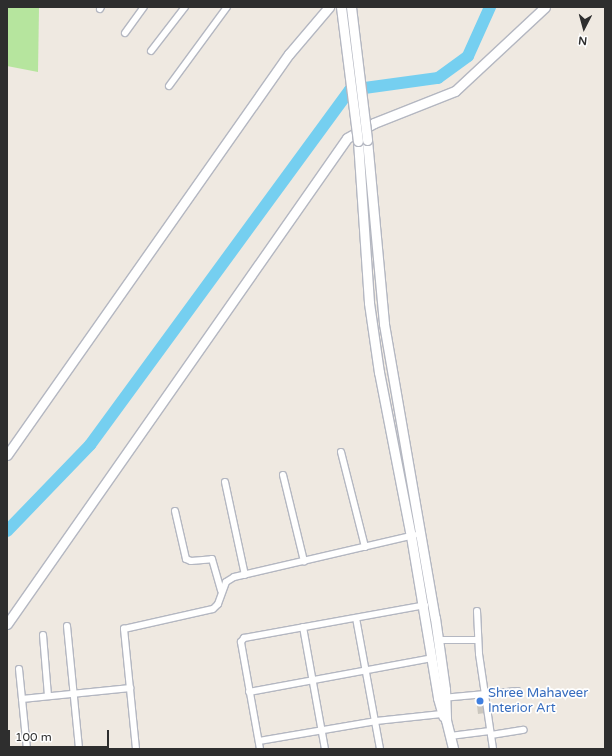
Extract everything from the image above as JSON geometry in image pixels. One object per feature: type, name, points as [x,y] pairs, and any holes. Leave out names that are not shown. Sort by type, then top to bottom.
[{"type":"street","points":[[125,33],[144,7]]},
{"type":"street","points":[[151,51],[185,7]]},
{"type":"street","points":[[169,86],[227,7]]},
{"type":"street","points":[[7,455],[289,54],[330,7]]},
{"type":"street","points":[[341,7],[358,141],[370,308],[379,372],[411,536],[432,658],[442,698]]},
{"type":"street","points":[[351,7],[367,140],[384,319],[433,604],[438,640],[444,717],[453,749]]},
{"type":"street","points":[[7,624],[347,138],[374,123],[455,91],[544,7]]},
{"type":"street","points":[[342,452],[365,547]]},
{"type":"street","points":[[283,475],[304,561]]},
{"type":"street","points":[[225,482],[245,575]]},
{"type":"street","points":[[175,511],[186,559],[191,562],[212,559],[221,593]]},
{"type":"street","points":[[136,749],[124,630],[213,609],[218,604],[226,582],[245,575],[421,534]]},
{"type":"street","points":[[260,749],[249,692],[242,640],[303,627],[433,604]]},
{"type":"street","points":[[477,611],[478,640],[493,749]]},
{"type":"street","points":[[356,618],[367,670],[380,749]]},
{"type":"street","points":[[67,626],[79,749]]},
{"type":"street","points":[[303,627],[325,749]]},
{"type":"street","points":[[43,635],[48,696]]},
{"type":"street","points":[[438,640],[478,640]]},
{"type":"street","points":[[249,692],[432,658]]},
{"type":"street","points":[[19,669],[27,749]]},
{"type":"street","points":[[22,699],[130,688]]},
{"type":"street","points":[[442,698],[518,691]]},
{"type":"street","points":[[259,741],[376,721],[444,717]]},
{"type":"street","points":[[450,736],[524,730]]},
{"type":"green space","points":[[7,7],[39,7],[38,72],[7,66]]},
{"type":"building","points":[[483,696],[485,713],[478,714],[476,697]]},
{"type":"waterway","points":[[7,531],[90,445],[350,90],[438,78],[468,56],[490,7]]},
{"type":"place","name":"Shree Mahaveer Interior Art","points":[[480,701]]}]
